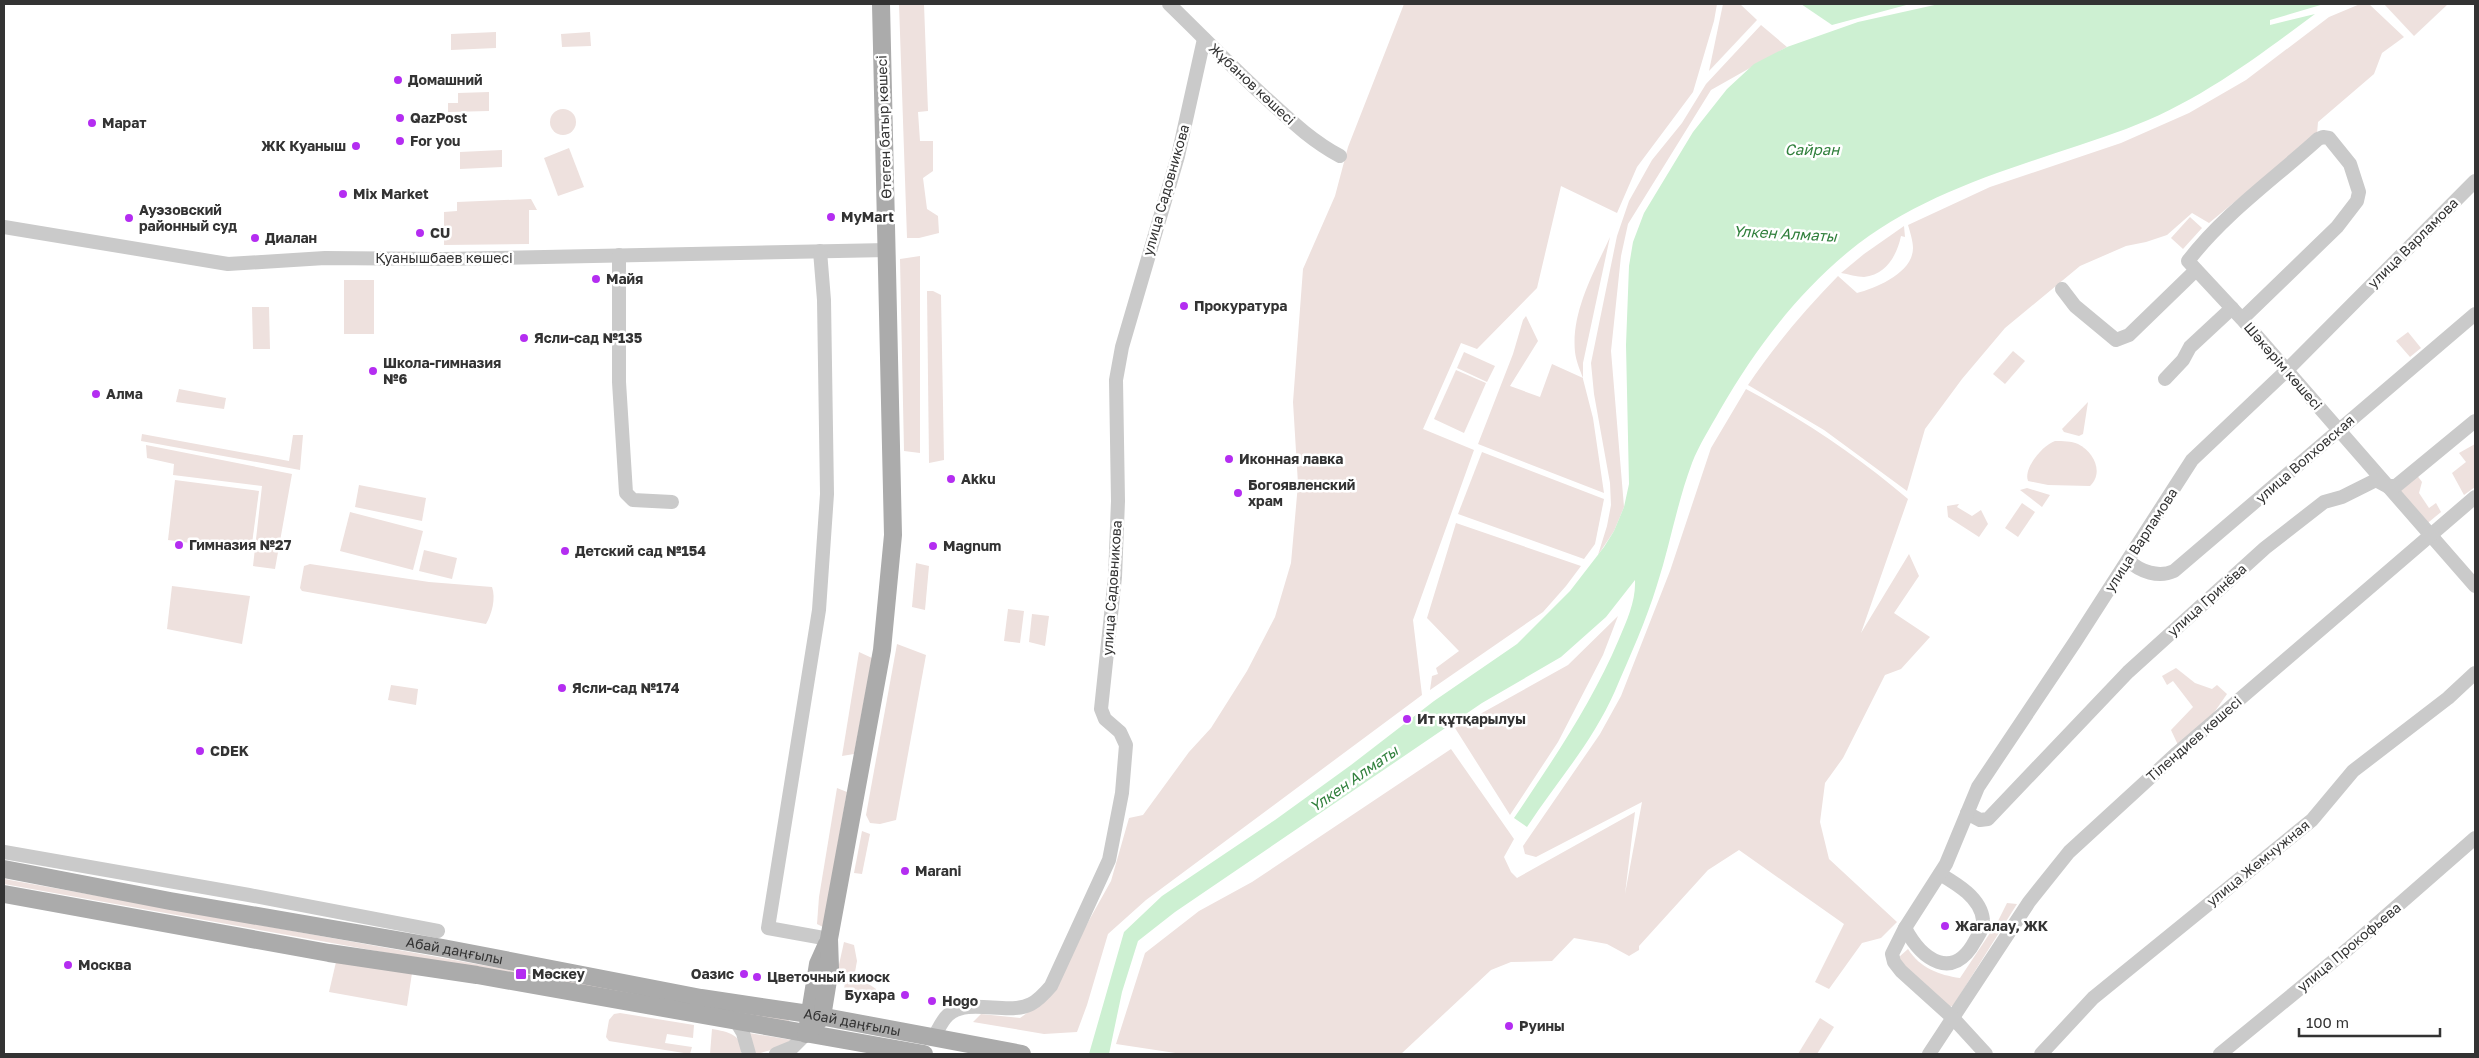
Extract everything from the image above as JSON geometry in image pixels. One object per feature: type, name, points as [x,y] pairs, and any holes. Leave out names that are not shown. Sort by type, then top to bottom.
[{"type":"main road","name":"Өтеген батыр көшесі","points":[[829,939],[882,650],[893,535],[881,4]]},
{"type":"main road","name":"Абай даңғылы","points":[[4,869],[189,904],[443,948],[701,998],[816,1015],[1022,1054]]},
{"type":"main road","name":"Абай даңғылы","points":[[4,894],[329,953],[476,975],[737,1023],[924,1054]]},
{"type":"main road","points":[[806,1034],[816,1015],[818,964],[829,939]]},
{"type":"street","name":"Жұбанов көшесі","points":[[1169,4],[1309,137],[1340,156]]},
{"type":"street","name":"улица Садовникова","points":[[934,1037],[948,1015],[955,1010],[967,1008],[1020,1008],[1039,999],[1051,986],[1109,860],[1122,793],[1126,745],[1120,732],[1105,718],[1102,710],[1115,577],[1118,501],[1116,380],[1122,347],[1178,156],[1204,39]]},
{"type":"street","points":[[2062,290],[2075,306],[2116,340],[2129,335],[2192,266],[2203,242],[2229,216],[2318,139],[2323,137],[2329,138],[2346,156],[2359,192],[2357,201],[2337,227],[2242,319]]},
{"type":"street","name":"улица Варламова","points":[[1953,1018],[1901,971],[1894,962],[1892,954],[1905,928],[1940,874],[1955,846],[1978,786],[2075,642],[2192,460],[2287,370],[2475,182]]},
{"type":"street","name":"Қуанышбаев көшесі","points":[[4,228],[228,264],[325,258],[619,256],[888,250]]},
{"type":"street","points":[[820,251],[824,300],[827,484],[820,591],[812,664],[768,928],[829,939]]},
{"type":"street","points":[[619,256],[618,382],[626,493],[633,500],[672,502]]},
{"type":"street","name":"Шәкәрім көшесі","points":[[2192,266],[2242,319],[2475,586]]},
{"type":"street","points":[[2165,379],[2183,360],[2190,347],[2232,308]]},
{"type":"street","name":"улица Волховская","points":[[2128,560],[2134,566],[2157,575],[2166,575],[2174,571],[2475,314]]},
{"type":"street","name":"улица Гринёва","points":[[1967,813],[1980,820],[1988,819],[2128,672],[2265,548],[2311,510],[2324,502],[2342,497],[2376,480],[2387,486],[2396,486],[2475,421]]},
{"type":"street","name":"Тілендиев көшесі","points":[[1929,1054],[2029,902],[2069,852],[2172,757],[2475,497]]},
{"type":"street","name":"улица Жемчужная","points":[[2041,1054],[2093,998],[2312,820],[2353,771],[2448,698],[2475,673]]},
{"type":"street","name":"улица Прокофьева","points":[[2220,1054],[2348,949],[2475,838]]},
{"type":"street","points":[[4,852],[248,894],[438,931]]},
{"type":"street","points":[[1905,928],[1922,954],[1935,962],[1946,964],[1956,962],[1971,949],[1982,929],[1983,919],[1978,906],[1969,893],[1940,874]]},
{"type":"street","points":[[1953,1018],[1986,1054]]},
{"type":"street","points":[[737,1023],[743,1034],[749,1054]]},
{"type":"street","points":[[776,1054],[793,1047],[806,1034]]},
{"type":"shaded area","points":[[899,4],[924,4],[928,111],[918,112],[920,141],[933,141],[933,171],[923,178],[927,209],[938,216],[939,233],[919,238],[907,238]]},
{"type":"shaded area","points":[[1404,4],[1717,4],[1714,21],[1693,92],[1637,167],[1617,213],[1561,186],[1537,288],[1477,349],[1461,343],[1423,429],[1474,450],[1413,620],[1422,695],[1146,900],[1108,934],[1077,1032],[1044,1034],[973,1022],[981,1014],[1020,1018],[1044,1001],[1111,881],[1129,818],[1143,815],[1189,752],[1211,728],[1247,671],[1275,617],[1291,563],[1298,484],[1293,402],[1303,269],[1335,196],[1348,147]]},
{"type":"shaded area","points":[[1723,4],[1740,4],[1757,20],[1709,71]]},
{"type":"shaded area","points":[[2360,4],[2369,4],[2404,37],[2382,53],[2374,74],[2318,122],[2317,134],[2209,223],[2192,213],[2167,235],[2126,246],[2080,266],[2005,328],[1962,379],[1925,429],[1907,491],[1824,430],[1748,385],[1790,329],[1838,276],[1857,293],[1892,278],[1907,265],[1913,248],[1908,225],[1990,187],[2121,143],[2189,113],[2246,80],[2329,17]]},
{"type":"shaded area","points":[[2384,4],[2448,4],[2414,36]]},
{"type":"shaded area","points":[[1761,25],[1787,47],[1711,90],[1628,224],[1621,256],[1611,351],[1624,507],[1614,531],[1598,555],[1611,505],[1610,483],[1594,394],[1591,363],[1617,236],[1629,201],[1652,160],[1682,123],[1706,84]]},
{"type":"shaded area","points":[[496,32],[496,48],[451,50],[451,34]]},
{"type":"shaded area","points":[[590,32],[591,46],[562,47],[561,34]]},
{"type":"shaded area","points":[[489,92],[489,111],[448,112],[448,103],[458,103],[458,93]]},
{"type":"shaded area","points":[[563,109],[572,113],[576,122],[572,131],[563,135],[554,131],[550,122],[554,113]]},
{"type":"shaded area","points":[[569,148],[584,187],[558,196],[544,158]]},
{"type":"shaded area","points":[[502,150],[502,167],[460,169],[460,152]]},
{"type":"shaded area","points":[[531,199],[537,210],[529,210],[529,244],[444,245],[444,212],[457,211],[457,202]]},
{"type":"shaded area","points":[[2190,217],[2202,228],[2183,249],[2171,238]]},
{"type":"shaded area","points":[[1904,226],[1905,237],[1901,236],[1897,250],[1884,268],[1864,277],[1841,273],[1864,254]]},
{"type":"shaded area","points":[[1610,237],[1583,363],[1583,378],[1575,352],[1577,322],[1585,293]]},
{"type":"shaded area","points":[[920,256],[920,453],[904,451],[900,259]]},
{"type":"shaded area","points":[[344,280],[374,280],[374,334],[344,334]]},
{"type":"shaded area","points":[[927,291],[933,291],[941,295],[944,460],[929,463]]},
{"type":"shaded area","points":[[252,307],[269,307],[270,349],[253,349]]},
{"type":"shaded area","points":[[1526,316],[1538,341],[1510,386],[1540,397],[1552,364],[1583,378],[1593,418],[1604,493],[1478,444]]},
{"type":"shaded area","points":[[2408,332],[2421,348],[2410,357],[2396,341]]},
{"type":"shaded area","points":[[2013,351],[2025,361],[2005,384],[1993,374]]},
{"type":"shaded area","points":[[1464,352],[1495,366],[1487,382],[1457,368]]},
{"type":"shaded area","points":[[1456,370],[1486,383],[1464,433],[1434,419]]},
{"type":"shaded area","points":[[179,389],[226,398],[224,409],[176,402]]},
{"type":"shaded area","points":[[1746,389],[1830,440],[1870,468],[1908,499],[1861,633],[1909,554],[1919,576],[1894,613],[1930,637],[1901,669],[1885,675],[1843,758],[1825,783],[1820,822],[1829,859],[1897,922],[1881,938],[1862,943],[1829,989],[1815,982],[1844,924],[1739,850],[1708,870],[1639,946],[1639,950],[1629,956],[1607,944],[1574,938],[1552,961],[1511,962],[1491,970],[1401,1054],[1182,1054],[1116,1044],[1145,953],[1199,911],[1252,882],[1451,749],[1514,839],[1504,857],[1511,872],[1517,878],[1635,812],[1625,894],[1642,802],[1536,857],[1525,854],[1523,846],[1600,734],[1621,696],[1670,571],[1711,448]]},
{"type":"shaded area","points":[[2088,402],[2083,434],[2079,436],[2064,432],[2062,429]]},
{"type":"shaded area","points":[[142,434],[289,461],[293,435],[303,435],[300,470],[141,441]]},
{"type":"shaded area","points":[[2055,441],[2067,441],[2078,444],[2093,457],[2097,469],[2094,481],[2090,486],[2048,485],[2028,481],[2028,470],[2035,458],[2045,447]]},
{"type":"shaded area","points":[[2475,444],[2475,487],[2464,495],[2452,473],[2466,462],[2459,453]]},
{"type":"shaded area","points":[[146,445],[292,474],[275,569],[253,566],[262,486],[173,475],[174,464],[147,458]]},
{"type":"shaded area","points":[[1482,452],[1604,499],[1595,544],[1584,559],[1458,514]]},
{"type":"shaded area","points":[[2416,474],[2422,482],[2419,493],[2429,508],[2436,503],[2441,512],[2424,526],[2392,491]]},
{"type":"shaded area","points":[[175,480],[259,491],[251,551],[168,540]]},
{"type":"shaded area","points":[[359,485],[426,498],[422,521],[355,507]]},
{"type":"shaded area","points":[[2027,488],[2050,495],[2042,507],[2020,490]]},
{"type":"shaded area","points":[[2022,503],[2035,512],[2018,537],[2005,528]]},
{"type":"shaded area","points":[[1959,504],[1957,507],[1972,516],[1981,510],[1988,524],[1979,537],[1948,517],[1947,506]]},
{"type":"shaded area","points":[[350,512],[423,531],[413,570],[340,551]]},
{"type":"shaded area","points":[[1456,523],[1581,566],[1543,612],[1430,690],[1432,676],[1438,674],[1436,668],[1459,651],[1427,618]]},
{"type":"shaded area","points":[[424,550],[457,558],[452,579],[419,571]]},
{"type":"shaded area","points":[[916,563],[929,566],[925,610],[912,607]]},
{"type":"shaded area","points":[[310,564],[429,582],[492,587],[494,596],[492,611],[486,624],[302,591],[300,588],[304,566]]},
{"type":"shaded area","points":[[172,586],[250,596],[242,644],[167,629]]},
{"type":"shaded area","points":[[1008,609],[1024,611],[1020,643],[1004,641]]},
{"type":"shaded area","points":[[1032,614],[1049,616],[1045,646],[1029,642]]},
{"type":"shaded area","points":[[1618,616],[1603,655],[1558,742],[1510,815],[1455,728],[1568,665]]},
{"type":"shaded area","points":[[897,644],[926,655],[896,820],[880,824],[870,823],[866,815]]},
{"type":"shaded area","points":[[859,652],[872,658],[854,754],[842,756]]},
{"type":"shaded area","points":[[2176,668],[2195,683],[2212,689],[2217,685],[2227,694],[2206,724],[2178,745],[2171,730],[2193,707],[2173,681],[2167,685],[2162,676]]},
{"type":"shaded area","points":[[391,685],[418,689],[416,705],[388,700]]},
{"type":"shaded area","points":[[837,788],[847,792],[823,927],[817,924],[819,897]]},
{"type":"shaded area","points":[[862,831],[870,834],[862,874],[854,873]]},
{"type":"shaded area","points":[[4,879],[789,1020],[788,1025],[4,884]]},
{"type":"shaded area","points":[[2007,903],[2017,904],[1953,1006],[1947,1007],[1901,962],[1899,957],[1908,949],[1924,966],[1945,975],[1960,978],[1998,921]]},
{"type":"shaded area","points":[[844,942],[854,945],[857,961],[855,972],[844,973],[838,969]]},
{"type":"shaded area","points":[[336,962],[412,973],[407,1006],[329,992]]},
{"type":"shaded area","points":[[857,976],[876,989],[874,1001],[848,997],[844,992],[845,979]]},
{"type":"shaded area","points":[[620,1013],[694,1025],[693,1038],[667,1034],[665,1043],[692,1047],[690,1054],[609,1041],[606,1037],[609,1020],[614,1014]]},
{"type":"shaded area","points":[[1820,1018],[1834,1027],[1817,1054],[1798,1054]]},
{"type":"shaded area","points":[[712,1029],[729,1033],[737,1038],[740,1042],[741,1054],[710,1054]]},
{"type":"shaded area","points":[[749,1033],[792,1040],[778,1048],[757,1054],[753,1051]]},
{"type":"water","points":[[1801,4],[1910,4],[1832,25]]},
{"type":"water","name":"Сайран","points":[[1939,4],[2324,4],[2270,20],[2270,25],[2315,14],[2248,63],[2177,106],[2126,129],[2017,166],[1946,193],[1879,229],[1848,252],[1810,287],[1777,325],[1733,388],[1705,436],[1687,478],[1653,598],[1615,691],[1596,728],[1527,827],[1514,818],[1557,753],[1597,686],[1628,618],[1634,595],[1635,580],[1606,617],[1561,657],[1482,703],[1175,912],[1138,941],[1122,992],[1109,1054],[1089,1054],[1124,932],[1162,896],[1275,820],[1351,765],[1434,701],[1517,644],[1570,591],[1604,547],[1614,531],[1624,507],[1629,484],[1626,345],[1629,266],[1633,242],[1644,213],[1693,132],[1727,89],[1754,64],[1787,47],[1858,22]]},
{"type":"place","name":"Домашний","points":[[398,80]]},
{"type":"place","name":"QazPost","points":[[400,118]]},
{"type":"place","name":"Марат","points":[[92,123]]},
{"type":"place","name":"For you","points":[[400,141]]},
{"type":"place","name":"ЖК Куаныш","points":[[356,146]]},
{"type":"place","name":"Mix Market","points":[[343,194]]},
{"type":"place","name":"MyMart","points":[[831,217]]},
{"type":"place","name":"Ауэзовский районный суд","points":[[129,218]]},
{"type":"place","name":"CU","points":[[420,233]]},
{"type":"place","name":"Диалан","points":[[255,238]]},
{"type":"place","name":"Майя","points":[[596,279]]},
{"type":"place","name":"Прокуратура","points":[[1184,306]]},
{"type":"place","name":"Ясли-сад №135","points":[[524,338]]},
{"type":"place","name":"Школа-гимназия №6","points":[[373,371]]},
{"type":"place","name":"Алма","points":[[96,394]]},
{"type":"place","name":"Иконная лавка","points":[[1229,459]]},
{"type":"place","name":"Akku","points":[[951,479]]},
{"type":"place","name":"Богоявленский храм","points":[[1238,493]]},
{"type":"place","name":"Гимназия №27","points":[[179,545]]},
{"type":"place","name":"Magnum","points":[[933,546]]},
{"type":"place","name":"Детский сад №154","points":[[565,551]]},
{"type":"place","name":"Ясли-сад №174","points":[[562,688]]},
{"type":"place","name":"Ит құтқарылуы","points":[[1407,719]]},
{"type":"place","name":"CDEK","points":[[200,751]]},
{"type":"place","name":"Marani","points":[[905,871]]},
{"type":"place","name":"Жагалау, ЖК","points":[[1945,926]]},
{"type":"place","name":"Москва","points":[[68,965]]},
{"type":"place","name":"Мәскеу","points":[[521,974]]},
{"type":"place","name":"Оазис","points":[[744,974]]},
{"type":"place","name":"Цветочный киоск","points":[[757,977]]},
{"type":"place","name":"Бухара","points":[[905,995]]},
{"type":"place","name":"Hogo","points":[[932,1001]]},
{"type":"place","name":"Руины","points":[[1509,1026]]},
{"type":"water label","name":"Үлкен Алматы","points":[[1785,234]]},
{"type":"water label","name":"Үлкен Алматы","points":[[1354,779]]}]
